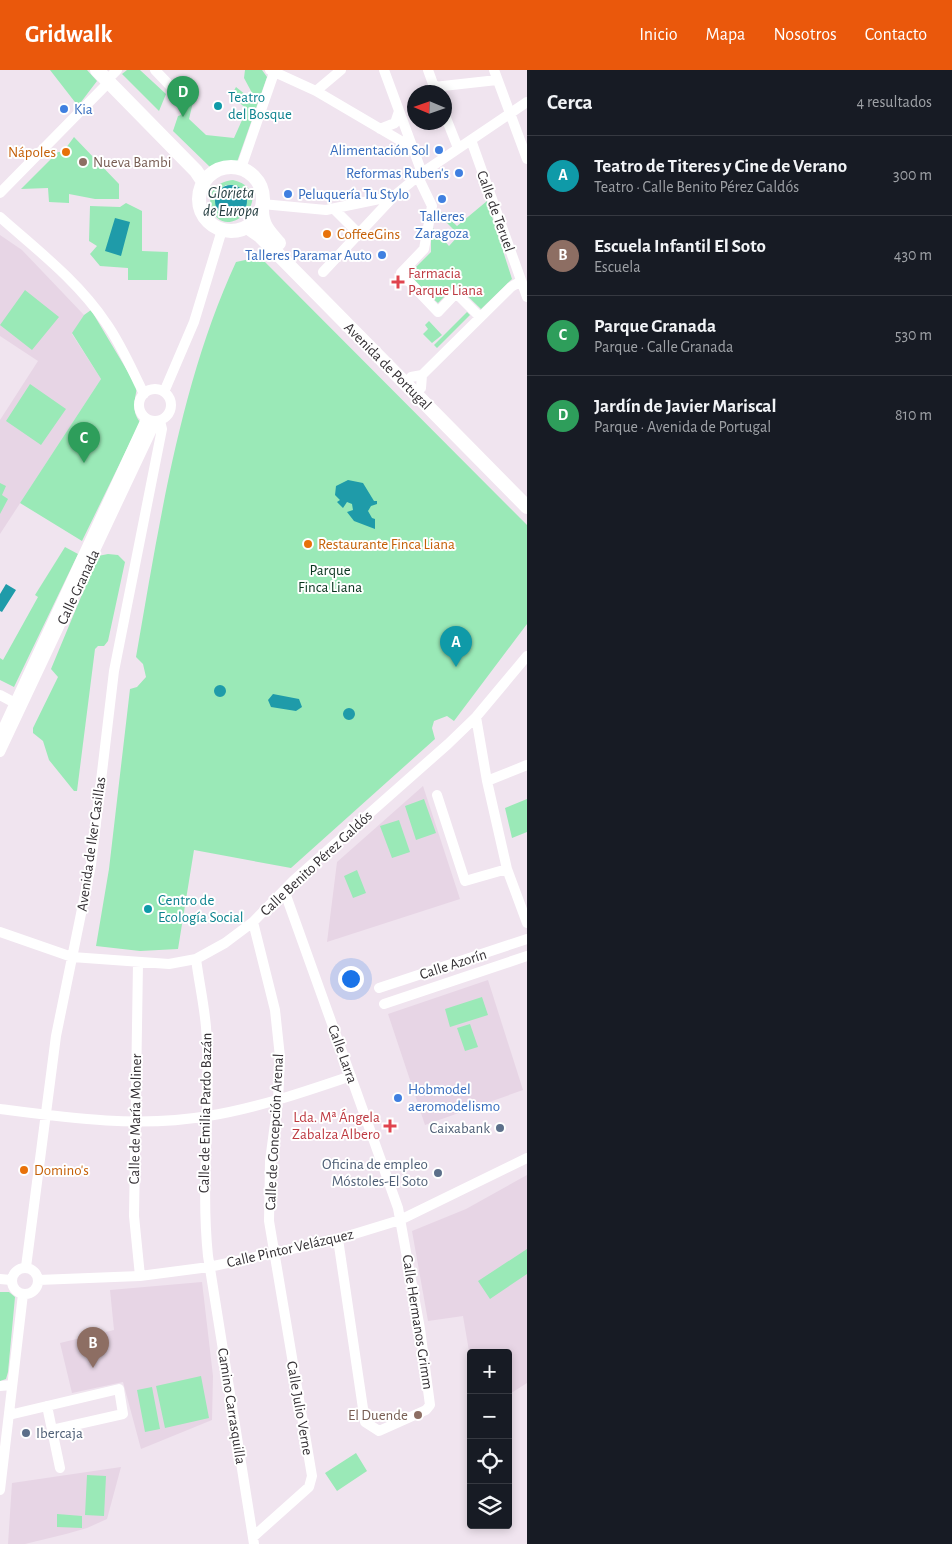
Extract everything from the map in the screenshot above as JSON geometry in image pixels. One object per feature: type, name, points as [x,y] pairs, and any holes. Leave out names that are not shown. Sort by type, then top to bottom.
[{"type":"main road","points":[[97,70],[111,74],[201,165],[208,178]]},
{"type":"main road","points":[[241,168],[251,174],[260,184],[262,207],[256,219],[247,227],[236,231],[222,230],[210,224],[202,214],[199,204],[200,192],[208,178],[221,169],[241,168]]},
{"type":"main road","name":"Avenida de Portugal","points":[[262,207],[262,220],[266,229],[418,380],[527,494]]},
{"type":"main road","name":"Avenida de Portugal","points":[[247,227],[260,236],[527,507]]},
{"type":"street","points":[[155,70],[176,92]]},
{"type":"street","points":[[316,91],[341,70]]},
{"type":"street","points":[[384,70],[432,206],[424,250],[401,273],[438,312],[456,293],[480,317]]},
{"type":"street","points":[[428,70],[433,85]]},
{"type":"street","points":[[241,168],[273,71],[316,91],[413,148]]},
{"type":"street","points":[[0,193],[111,74]]},
{"type":"street","points":[[452,86],[496,75],[527,160]]},
{"type":"street","points":[[323,272],[394,196],[458,148],[527,102]]},
{"type":"street","points":[[380,129],[395,123],[399,110]]},
{"type":"street","points":[[451,130],[458,148]]},
{"type":"street","name":"Calle de Teruel","points":[[471,140],[527,296]]},
{"type":"street","points":[[262,207],[326,210],[394,196]]},
{"type":"street","points":[[334,209],[359,234]]},
{"type":"street","points":[[0,217],[42,253],[84,295],[106,323],[144,394]]},
{"type":"street","points":[[164,392],[194,322],[222,230]]},
{"type":"street","points":[[418,380],[511,287],[521,281]]},
{"type":"street","points":[[154,389],[164,392],[168,396],[171,408],[165,418],[154,420],[139,410],[140,398],[144,394],[154,389]]},
{"type":"street","name":"Calle Granada","points":[[0,735],[154,420]]},
{"type":"street","name":"Calle Granada","points":[[0,752],[154,420]]},
{"type":"street","name":"Avenida de Iker Casillas","points":[[26,1268],[56,1036],[91,865],[114,671],[162,429],[154,420]]},
{"type":"street","name":"Calle Benito Pérez Galdós","points":[[0,932],[72,958],[169,964],[196,959],[225,943],[253,922],[284,890],[476,717],[527,656]]},
{"type":"street","points":[[0,695],[15,703]]},
{"type":"street","points":[[476,717],[487,781],[507,869],[526,918]]},
{"type":"street","points":[[487,781],[527,765]]},
{"type":"street","points":[[437,795],[466,881],[507,869]]},
{"type":"street","name":"Calle Larra","points":[[284,890],[351,1076],[400,1220]]},
{"type":"street","name":"Calle de Concepción Arenal","points":[[253,922],[275,1010],[280,1057],[278,1100],[270,1161],[269,1221],[274,1254]]},
{"type":"street","name":"Calle Azorín","points":[[379,988],[527,939]]},
{"type":"street","name":"Calle Azorín","points":[[384,1004],[527,956]]},
{"type":"street","name":"Calle de Emilia Pardo Bazán","points":[[196,959],[206,1027],[207,1117],[203,1212],[209,1267]]},
{"type":"street","name":"Calle de María Moliner","points":[[138,963],[134,1216],[140,1276]]},
{"type":"street","points":[[0,1109],[46,1115],[135,1122],[207,1117],[278,1100],[351,1076]]},
{"type":"street","name":"Calle Pintor Velázquez","points":[[38,1280],[140,1276],[209,1267],[338,1239],[400,1220],[527,1158]]},
{"type":"street","name":"Calle Hermanos Grimm","points":[[338,1239],[365,1422],[378,1432],[426,1410],[430,1405],[420,1329],[400,1220]]},
{"type":"street","name":"Calle Julio Verne","points":[[254,1540],[309,1488],[312,1476],[274,1254]]},
{"type":"street","name":"Camino Carrasquilla","points":[[209,1267],[254,1540]]},
{"type":"street","points":[[26,1268],[36,1273],[38,1280],[35,1290],[23,1294],[15,1290],[12,1280],[16,1270],[26,1268]]},
{"type":"street","points":[[0,1279],[12,1280]]},
{"type":"street","points":[[0,1490],[23,1294]]},
{"type":"street","points":[[0,1386],[12,1385]]},
{"type":"street","points":[[9,1415],[119,1390],[124,1414],[52,1430]]},
{"type":"street","points":[[47,1406],[60,1468]]},
{"type":"shaded area","points":[[0,235],[22,250],[84,315],[72,334],[101,379],[0,534],[0,420],[38,361],[0,336]]},
{"type":"shaded area","points":[[423,786],[460,899],[327,942],[337,862]]},
{"type":"shaded area","points":[[488,980],[523,1090],[425,1125],[388,1014]]},
{"type":"shaded area","points":[[527,1175],[527,1383],[512,1392],[512,1349],[469,1349],[463,1316],[428,1321],[412,1231],[466,1209]]},
{"type":"shaded area","points":[[202,1282],[213,1376],[212,1420],[141,1449],[123,1382],[72,1393],[60,1343],[114,1330],[110,1290]]},
{"type":"shaded area","points":[[121,1467],[107,1519],[87,1528],[66,1534],[25,1544],[8,1544],[12,1483]]},
{"type":"green space","points":[[50,70],[87,70],[97,81],[78,106]]},
{"type":"green space","points":[[127,70],[140,70],[166,94],[159,111],[122,74]]},
{"type":"green space","points":[[245,70],[262,70],[267,77],[237,162],[211,168],[173,131],[178,116],[181,115],[187,97],[190,96],[194,98],[189,119],[206,135],[234,138],[247,109],[231,96],[236,87],[251,99],[251,91],[244,78]]},
{"type":"green space","points":[[74,137],[119,184],[119,199],[95,199],[69,194],[69,203],[49,202],[48,188],[21,189],[58,152],[63,152]]},
{"type":"green space","points":[[233,180],[247,187],[252,196],[251,205],[245,214],[236,220],[226,222],[217,218],[210,201],[215,188]],"holes":[[[226,185],[236,185],[244,192],[218,191]]]},
{"type":"green space","points":[[487,201],[512,279],[481,309],[456,285],[438,303],[407,276],[431,252],[431,226],[449,246],[459,235],[439,215],[442,212],[457,226]]},
{"type":"green space","points":[[126,203],[142,211],[142,251],[168,252],[167,280],[128,280],[128,268],[100,266],[90,254],[97,246],[89,241],[90,206],[120,207]]},
{"type":"green space","name":"Parque Finca Liana","points":[[260,257],[527,525],[527,624],[454,721],[447,716],[434,721],[432,728],[435,739],[291,868],[194,850],[178,949],[140,951],[96,946],[109,869],[130,689],[137,687],[146,677],[143,664],[136,657],[153,557],[174,456],[200,356],[236,262]]},
{"type":"green space","points":[[25,290],[59,317],[32,350],[0,325]]},
{"type":"green space","points":[[91,310],[137,387],[135,414],[140,422],[82,541],[20,503],[101,379],[72,333],[84,315]]},
{"type":"green space","points":[[467,312],[470,315],[437,348],[434,345]]},
{"type":"green space","points":[[429,321],[442,335],[432,343],[423,334],[428,329],[425,325]]},
{"type":"green space","points":[[30,384],[66,409],[41,445],[6,421]]},
{"type":"green space","points":[[0,483],[6,486],[2,495],[8,499],[0,514]]},
{"type":"green space","points":[[65,547],[78,554],[14,687],[0,680],[0,658],[3,660],[38,597],[35,595]]},
{"type":"green space","points":[[118,555],[125,562],[108,641],[104,646],[98,646],[95,649],[77,791],[74,791],[49,760],[43,741],[33,733],[33,728],[58,677],[51,669],[98,556]]},
{"type":"green space","points":[[424,799],[436,833],[416,840],[405,806]]},
{"type":"green space","points":[[527,799],[527,832],[512,838],[505,808]]},
{"type":"green space","points":[[399,820],[410,852],[392,858],[380,826]]},
{"type":"green space","points":[[357,870],[366,893],[353,898],[344,876]]},
{"type":"green space","points":[[482,997],[488,1015],[450,1027],[445,1009]]},
{"type":"green space","points":[[470,1024],[478,1047],[465,1051],[457,1028]]},
{"type":"green space","points":[[527,1249],[527,1274],[490,1299],[478,1281]]},
{"type":"green space","points":[[0,1292],[9,1292],[15,1297],[8,1372],[6,1379],[0,1381]]},
{"type":"green space","points":[[201,1376],[209,1418],[165,1428],[156,1386]]},
{"type":"green space","points":[[152,1387],[160,1429],[145,1432],[137,1390]]},
{"type":"green space","points":[[356,1453],[367,1471],[337,1491],[325,1473]]},
{"type":"green space","points":[[87,1475],[106,1476],[104,1516],[85,1515]]},
{"type":"green space","points":[[57,1514],[82,1516],[82,1528],[57,1527]]},
{"type":"water","name":"Glorieta de Europa","points":[[231,185],[237,186],[242,190],[246,195],[246,207],[242,212],[237,216],[231,217],[225,216],[220,212],[216,207],[215,201],[216,195],[220,190],[225,186]]},
{"type":"water","points":[[115,218],[130,222],[121,256],[105,251]]},
{"type":"water","points":[[348,480],[363,483],[374,501],[377,501],[377,504],[371,506],[368,511],[372,518],[375,519],[375,529],[354,521],[347,512],[353,510],[352,504],[347,502],[343,508],[337,502],[340,500],[335,495],[336,486]]},
{"type":"water","points":[[6,584],[16,590],[2,612],[0,611],[0,594]]},
{"type":"water","points":[[222,685],[225,686],[225,696],[218,697],[215,696],[214,689],[215,686]]},
{"type":"water","points":[[273,694],[299,699],[302,707],[296,711],[271,707],[268,700]]},
{"type":"water","points":[[347,708],[351,708],[355,714],[351,720],[347,720],[343,716],[343,712]]},
{"type":"place","name":"Teatro del Bosque","points":[[218,106]]},
{"type":"place","name":"Kia","points":[[64,109]]},
{"type":"place","name":"Jardín de Javier Mariscal","points":[[183,117]]},
{"type":"place","name":"Alimentación Sol","points":[[439,150]]},
{"type":"place","name":"Nápoles","points":[[66,152]]},
{"type":"place","name":"Nueva Bambi","points":[[83,162]]},
{"type":"place","name":"Reformas Ruben's","points":[[459,173]]},
{"type":"place","name":"Peluquería Tu Stylo","points":[[288,194]]},
{"type":"place","name":"Talleres Zaragoza","points":[[442,199]]},
{"type":"place","name":"CoffeeGins","points":[[327,234]]},
{"type":"place","name":"Talleres Paramar Auto","points":[[382,255]]},
{"type":"place","name":"Farmacia Parque Liana","points":[[398,282]]},
{"type":"place","name":"Parque Granada","points":[[84,463]]},
{"type":"place","name":"Restaurante Finca Liana","points":[[308,544]]},
{"type":"place","name":"Teatro de Titeres y Cine de Verano","points":[[456,667]]},
{"type":"place","name":"Centro de Ecología Social","points":[[148,909]]},
{"type":"place","name":"Hobmodel aeromodelismo","points":[[398,1098]]},
{"type":"place","name":"Lda. Mª Ángela Zabalza Albero","points":[[390,1126]]},
{"type":"place","name":"Caixabank","points":[[500,1128]]},
{"type":"place","name":"Domino's","points":[[24,1170]]},
{"type":"place","name":"Oficina de empleo Móstoles-El Soto","points":[[438,1173]]},
{"type":"place","name":"Escuela Infantil El Soto","points":[[93,1368]]},
{"type":"place","name":"El Duende","points":[[418,1415]]},
{"type":"place","name":"Ibercaja","points":[[26,1433]]}]
